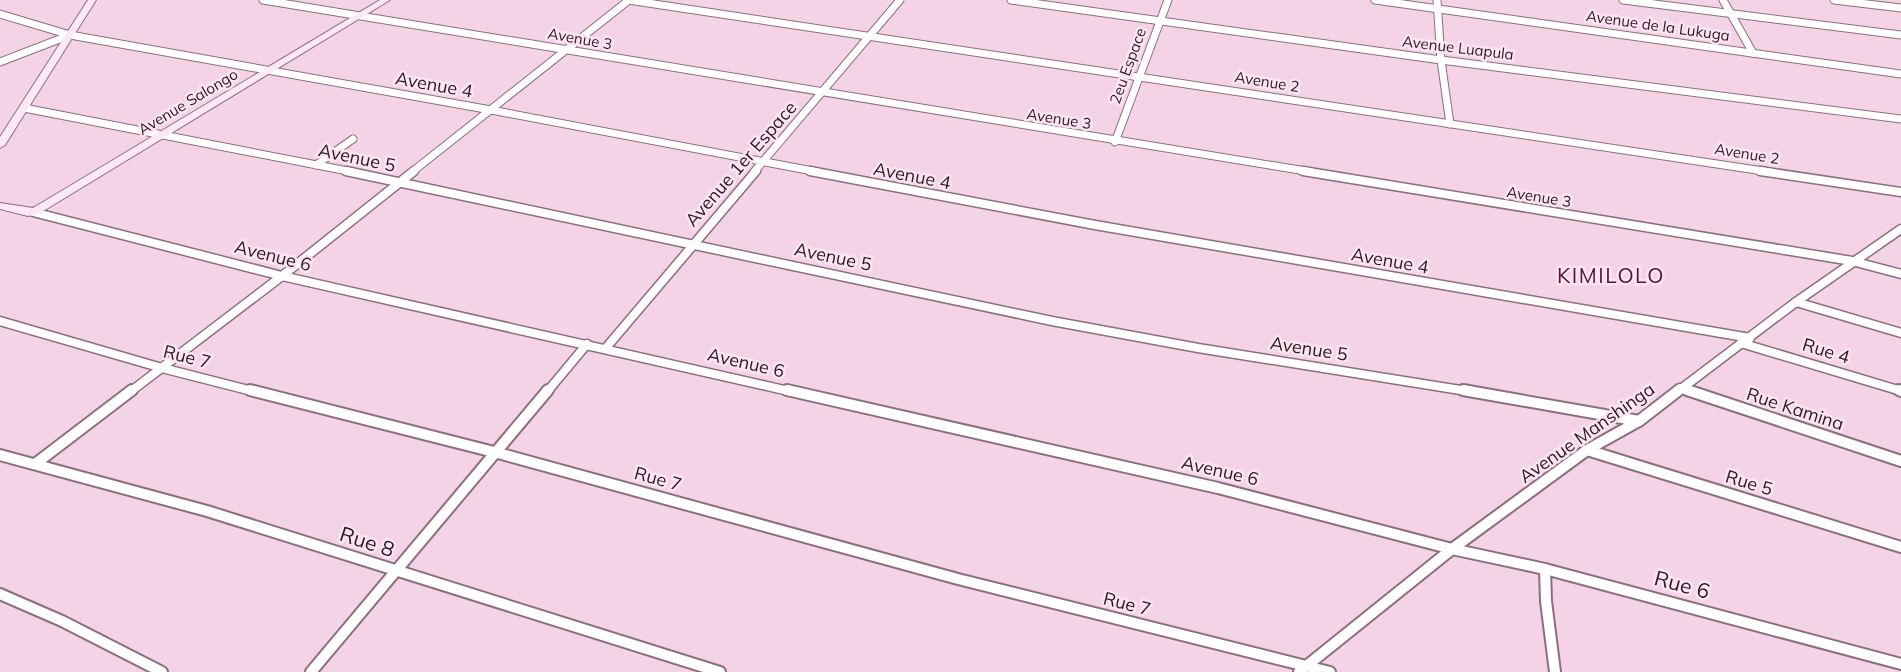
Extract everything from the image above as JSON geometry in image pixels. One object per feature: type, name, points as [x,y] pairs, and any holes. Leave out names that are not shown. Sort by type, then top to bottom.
[{"type":"street","points":[[0,145],[92,0]]},
{"type":"street","name":"Avenue 3","points":[[263,0],[1115,142],[1852,261],[1901,274]]},
{"type":"street","name":"Avenue Salongo","points":[[33,212],[386,0]]},
{"type":"street","points":[[35,464],[282,276],[629,0]]},
{"type":"street","name":"Avenue 2","points":[[629,0],[1901,192]]},
{"type":"street","name":"Avenue 1er Espace","points":[[605,349],[692,243],[763,163],[900,0]]},
{"type":"street","name":"Avenue Luapula","points":[[1011,0],[1441,60],[1901,119]]},
{"type":"street","name":"2eu Espace","points":[[1115,142],[1137,77],[1168,0]]},
{"type":"street","name":"Avenue de la Lukuga","points":[[1375,0],[1901,74]]},
{"type":"street","points":[[1437,0],[1441,60],[1450,124]]},
{"type":"street","points":[[1623,0],[1901,35]]},
{"type":"street","points":[[1723,0],[1753,53]]},
{"type":"street","points":[[1834,0],[1901,8]]},
{"type":"street","name":"Avenue 4","points":[[0,14],[70,34],[267,72],[491,110],[1095,225],[1745,341]]},
{"type":"street","points":[[0,62],[70,34]]},
{"type":"street","name":"Avenue 5","points":[[24,108],[164,134],[692,243],[1055,322],[1328,369],[1494,394],[1638,421]]},
{"type":"street","points":[[316,165],[353,139]]},
{"type":"street","points":[[0,206],[33,212]]},
{"type":"street","name":"Avenue 6","points":[[33,212],[282,276],[1218,488],[1452,549]]},
{"type":"street","name":"Avenue Manshinga","points":[[1303,669],[1452,549],[1587,450],[1638,421],[1852,261],[1901,229]]},
{"type":"street","points":[[1796,302],[1901,333]]},
{"type":"street","name":"Rue 7","points":[[0,321],[162,368],[498,453],[958,579],[1303,669],[1330,672]]},
{"type":"street","name":"Rue 4","points":[[1745,341],[1901,391]]},
{"type":"street","points":[[311,672],[498,453],[587,344]]},
{"type":"street","name":"Rue Kamina","points":[[1680,388],[1901,461]]},
{"type":"street","name":"Rue 5","points":[[1587,450],[1901,547]]},
{"type":"street","name":"Rue 8","points":[[0,455],[207,511],[501,602],[631,646],[720,672]]},
{"type":"street","name":"Rue 6","points":[[1452,549],[1545,569],[1901,664]]},
{"type":"street","points":[[1545,569],[1546,601],[1555,672]]},
{"type":"street","points":[[0,594],[62,621],[162,672]]},
{"type":"district","name":"KIMILOLO","points":[[1611,276]]}]
